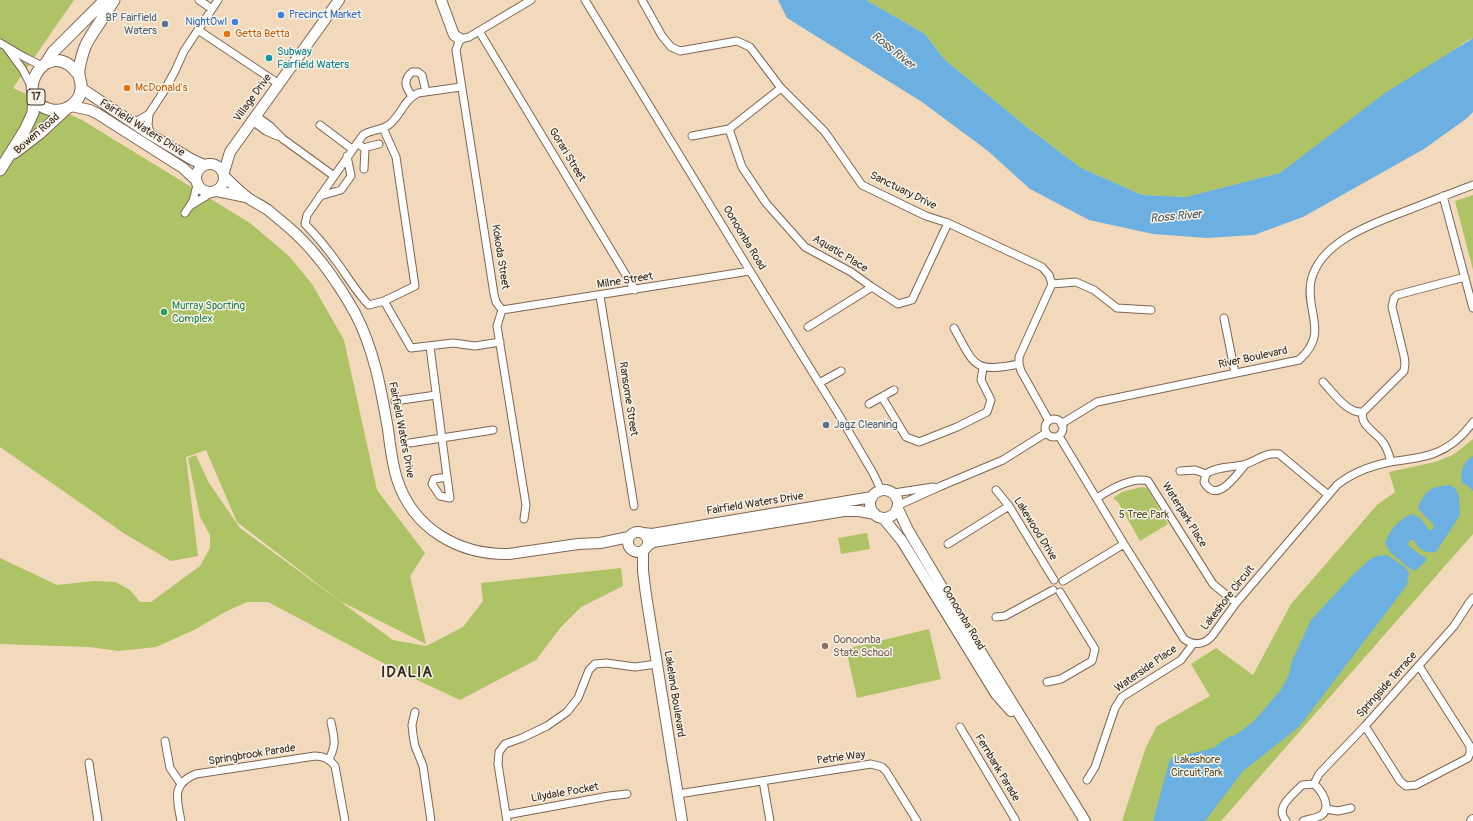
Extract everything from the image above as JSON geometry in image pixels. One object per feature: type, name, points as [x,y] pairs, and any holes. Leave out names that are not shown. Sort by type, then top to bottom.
[{"type":"main road","name":"Bowen Road","points":[[0,170],[25,130],[33,113],[34,76],[53,52],[105,0]]},
{"type":"main road","points":[[78,74],[84,47],[114,0]]},
{"type":"main road","points":[[44,65],[54,61],[61,61],[68,64],[74,68],[78,74],[81,81],[81,88]]},
{"type":"main road","name":"Bowen Road","points":[[8,159],[76,101],[81,88]]},
{"type":"main road","name":"Bowen Road","points":[[34,92],[37,100],[47,108],[60,110],[68,107]]},
{"type":"street","points":[[199,0],[212,9]]},
{"type":"street","points":[[130,121],[142,119],[149,114],[164,90],[184,51],[218,0]]},
{"type":"street","name":"Village Drive","points":[[224,175],[230,152],[338,0]]},
{"type":"street","points":[[441,0],[454,35],[460,39],[469,37],[531,0]]},
{"type":"street","name":"Oonoonba Road","points":[[585,0],[819,383],[873,473],[881,490]]},
{"type":"street","name":"Sanctuary Drive","points":[[642,0],[662,36],[671,47],[680,51],[737,41],[750,47],[780,88],[825,132],[862,185],[926,216],[948,223],[1042,267],[1049,275],[1052,284]]},
{"type":"street","points":[[198,30],[278,84]]},
{"type":"street","name":"Gorari Street","points":[[479,31],[635,290]]},
{"type":"street","name":"Kokoda Street","points":[[460,39],[456,50],[461,87],[494,294],[496,302],[502,310]]},
{"type":"street","points":[[0,43],[7,48],[44,65]]},
{"type":"street","points":[[7,48],[23,70],[34,92]]},
{"type":"street","points":[[412,96],[405,82],[406,78],[412,72],[418,72],[422,75],[426,92]]},
{"type":"street","points":[[383,128],[396,157],[415,286],[384,301],[369,305],[357,293],[340,266],[317,236],[305,224],[307,214],[354,146],[365,133],[383,128],[392,122],[412,96],[418,93],[461,87]]},
{"type":"street","name":"Fairfield Waters Drive","points":[[81,88],[151,135],[191,159],[208,164]]},
{"type":"street","points":[[692,136],[729,130],[780,88]]},
{"type":"street","name":"Fairfield Waters Drive","points":[[68,107],[90,110],[98,114],[183,168],[196,182]]},
{"type":"street","points":[[149,114],[148,125],[151,135]]},
{"type":"street","points":[[253,118],[266,131],[283,138],[334,176]]},
{"type":"street","points":[[320,126],[354,146],[365,149],[367,147],[379,144]]},
{"type":"street","name":"Aquatic Place","points":[[729,130],[742,167],[766,203],[805,247],[851,272],[872,288],[898,304],[912,300],[948,223]]},
{"type":"street","points":[[364,169],[365,149]]},
{"type":"street","name":"Village Drive","points":[[208,164],[230,152]]},
{"type":"street","points":[[320,196],[341,190],[351,176],[347,156]]},
{"type":"street","points":[[185,213],[193,200],[197,171],[208,164],[221,168],[224,175],[223,185],[190,207]]},
{"type":"street","name":"Fairfield Waters Drive","points":[[224,175],[248,198],[268,210],[308,246],[343,292],[356,314],[375,364],[382,394],[397,479],[409,505],[440,537],[468,550],[485,554],[509,554],[578,544],[600,543],[629,537],[636,532],[652,534],[872,497]]},
{"type":"street","points":[[196,182],[203,191],[214,192]]},
{"type":"street","name":"River Boulevard","points":[[1061,424],[1097,402],[1299,360],[1308,352],[1314,340],[1315,332],[1310,297],[1311,281],[1316,267],[1328,252],[1349,236],[1369,225],[1473,185]]},
{"type":"street","name":"Fairfield Waters Drive","points":[[214,192],[248,198]]},
{"type":"street","points":[[1443,196],[1473,308]]},
{"type":"street","name":"Milne Street","points":[[502,310],[750,272]]},
{"type":"street","points":[[1391,462],[1387,448],[1362,420],[1363,412],[1404,371],[1406,363],[1392,307],[1394,298],[1397,295],[1464,277]]},
{"type":"street","points":[[1050,421],[1021,371],[1019,357],[1052,284],[1076,282],[1094,290],[1117,308],[1151,310]]},
{"type":"street","points":[[808,327],[872,288]]},
{"type":"street","name":"Ransome Street","points":[[600,296],[634,506]]},
{"type":"street","points":[[384,301],[411,348],[430,347],[453,343],[475,346],[500,342]]},
{"type":"street","points":[[502,310],[498,322],[500,342],[526,505],[524,519]]},
{"type":"street","points":[[1224,318],[1235,373]]},
{"type":"street","points":[[954,328],[972,361],[983,368],[1000,368],[1019,364]]},
{"type":"street","points":[[430,347],[447,477]]},
{"type":"street","points":[[882,397],[906,437],[919,442],[958,427],[987,412],[991,400],[981,380],[983,368]]},
{"type":"street","points":[[819,383],[840,371]]},
{"type":"street","points":[[1323,382],[1348,407],[1358,412],[1363,412]]},
{"type":"street","points":[[869,404],[894,390]]},
{"type":"street","points":[[395,401],[436,395]]},
{"type":"street","points":[[1046,433],[1045,428],[1050,421],[1055,420],[1061,424],[1063,429],[1059,436]]},
{"type":"street","name":"Lakeshore Circuit","points":[[1193,644],[1203,643],[1208,640],[1327,494],[1347,476],[1360,470],[1391,462],[1435,454],[1459,438],[1473,422]]},
{"type":"street","points":[[410,443],[493,430]]},
{"type":"street","points":[[1046,433],[1054,437],[1059,436]]},
{"type":"street","points":[[898,507],[897,497],[894,494],[890,491],[881,490],[872,497],[870,506],[879,516],[892,516],[898,507],[941,486],[1003,460],[1046,433]]},
{"type":"street","points":[[1059,436],[1124,544],[1184,639],[1193,644]]},
{"type":"street","points":[[1246,464],[1221,491],[1214,492],[1208,489],[1204,482],[1206,474],[1212,470],[1246,464],[1273,453],[1279,454],[1327,494]]},
{"type":"street","points":[[1180,471],[1195,470],[1206,474]]},
{"type":"street","name":"Waterpark Place","points":[[1097,498],[1123,484],[1141,480],[1148,481],[1213,584],[1236,604]]},
{"type":"street","points":[[894,494],[941,486]]},
{"type":"street","name":"Lakewood Drive","points":[[996,490],[1009,506],[1054,580]]},
{"type":"street","points":[[948,544],[1009,506]]},
{"type":"street","name":"Oonoonba Road","points":[[898,507],[908,530],[1027,729],[1085,821]]},
{"type":"street","name":"Fairfield Waters Drive","points":[[600,543],[639,549],[653,542],[844,512],[859,511],[879,516]]},
{"type":"street","name":"Oonoonba Road","points":[[879,516],[902,541],[996,694],[1027,729]]},
{"type":"street","points":[[629,537],[627,543],[639,549],[647,537],[643,533]]},
{"type":"street","points":[[1052,590],[1051,586],[1054,580],[1058,579],[1063,581],[1124,544]]},
{"type":"street","name":"Lakeland Boulevard","points":[[639,549],[682,821]]},
{"type":"street","points":[[1060,592],[1064,586],[1063,581]]},
{"type":"street","points":[[996,617],[1005,616],[1052,590],[1060,592],[1095,649],[1092,661],[1061,679],[1047,682]]},
{"type":"street","name":"Springside Terrace","points":[[1314,784],[1319,774],[1419,666],[1472,603]]},
{"type":"street","name":"Waterside Place","points":[[1087,780],[1095,767],[1112,715],[1119,700],[1181,660],[1193,644]]},
{"type":"street","points":[[507,818],[498,757],[501,747],[510,741],[522,738],[547,726],[567,712],[578,698],[589,670],[595,664],[606,662],[636,667],[657,664]]},
{"type":"street","points":[[1365,726],[1400,781],[1406,786],[1412,786],[1468,758],[1472,753],[1470,746],[1419,666]]},
{"type":"street","points":[[415,712],[412,725],[413,735],[415,746],[423,766],[431,821]]},
{"type":"street","points":[[331,722],[335,744],[329,759],[337,770],[345,821]]},
{"type":"street","name":"Fernbank Parade","points":[[960,727],[1016,821]]},
{"type":"street","points":[[165,741],[170,768],[181,784],[177,794],[181,821]]},
{"type":"street","name":"Springbrook Parade","points":[[181,784],[186,779],[196,774],[315,756],[329,759]]},
{"type":"street","name":"Oonoonba Road","points":[[1046,759],[1077,821]]},
{"type":"street","points":[[89,763],[98,821]]},
{"type":"street","name":"Petrie Way","points":[[678,794],[864,765],[876,765],[890,775],[918,821]]},
{"type":"street","points":[[763,781],[770,821]]},
{"type":"street","points":[[1283,820],[1282,808],[1286,802],[1302,785],[1314,784],[1326,802],[1326,809],[1323,814],[1303,821]]},
{"type":"street","name":"Lilydale Pocket","points":[[507,818],[609,796],[627,794]]},
{"type":"street","points":[[1326,809],[1338,811],[1350,808]]},
{"type":"green space","name":"Murray Sporting Complex","points":[[0,0],[74,0],[13,88],[82,120],[250,223],[289,256],[312,284],[344,340],[377,490],[425,553],[410,576],[426,644],[340,601],[237,522],[206,450],[186,457],[198,556],[171,561],[125,534],[0,447]]},
{"type":"green space","points":[[866,0],[1473,0],[1473,38],[1468,40],[1280,173],[1186,197],[1142,195],[1081,168],[1028,128],[944,59],[925,34]]},
{"type":"green space","points":[[1473,195],[1473,270],[1455,201]]},
{"type":"green space","name":"Lakeshore Circuit Park","points":[[1473,439],[1473,534],[1221,821],[1122,821],[1146,747],[1157,726],[1210,696],[1191,664],[1216,648],[1253,675],[1291,604],[1377,505],[1395,492],[1389,472],[1435,462],[1453,455]]},
{"type":"green space","points":[[196,455],[209,483],[240,528],[393,640],[426,646],[463,627],[483,601],[481,583],[621,568],[623,586],[581,607],[561,627],[536,660],[460,700],[402,673],[268,602],[247,602],[225,612],[194,630],[156,647],[119,651],[89,647],[0,644],[0,558],[57,585],[94,581],[116,582],[130,590],[140,602],[151,602],[200,566],[210,548],[210,535],[200,517],[188,458]]},
{"type":"green space","name":"5 Tree Park","points":[[1142,487],[1147,488],[1168,524],[1140,541],[1118,502],[1113,498],[1122,492]]},
{"type":"green space","points":[[867,533],[870,549],[841,554],[838,538]]},
{"type":"green space","points":[[929,629],[941,679],[857,698],[846,649]]},
{"type":"water","name":"Ross River","points":[[778,0],[866,0],[925,34],[944,59],[1028,128],[1081,168],[1142,195],[1186,197],[1280,173],[1385,93],[1473,38],[1473,112],[1466,119],[1424,149],[1303,217],[1254,235],[1207,238],[1153,234],[1089,220],[1030,189],[988,151],[922,102],[787,18]]},
{"type":"water","points":[[1473,456],[1473,491],[1462,483],[1461,475],[1465,464]]},
{"type":"water","points":[[1450,485],[1455,488],[1459,496],[1460,515],[1436,552],[1429,552],[1420,549],[1414,540],[1410,540],[1408,545],[1420,555],[1426,557],[1426,561],[1415,571],[1409,568],[1390,552],[1385,543],[1396,525],[1404,518],[1413,514],[1421,519],[1429,530],[1432,530],[1434,527],[1433,524],[1419,510],[1418,507],[1424,496],[1430,490],[1433,488]]},
{"type":"water","points":[[1387,555],[1405,567],[1409,573],[1407,585],[1299,727],[1243,771],[1205,821],[1153,821],[1170,759],[1213,748],[1227,738],[1237,734],[1254,721],[1280,691],[1289,675],[1292,661],[1311,620],[1369,560],[1377,556]]},
{"type":"place","name":"Precinct Market","points":[[281,15]]},
{"type":"place","name":"NightOwl","points":[[235,22]]},
{"type":"place","name":"BP Fairfield Waters","points":[[165,24]]},
{"type":"place","name":"Getta Betta","points":[[227,34]]},
{"type":"place","name":"Subway Fairfield Waters","points":[[269,58]]},
{"type":"place","name":"McDonald's","points":[[127,88]]},
{"type":"place","name":"Murray Sporting Complex","points":[[164,312]]},
{"type":"place","name":"Jagz Cleaning","points":[[826,425]]},
{"type":"place","name":"Oonoonba State School","points":[[825,646]]},
{"type":"district","name":"IDALIA","points":[[407,673]]}]
